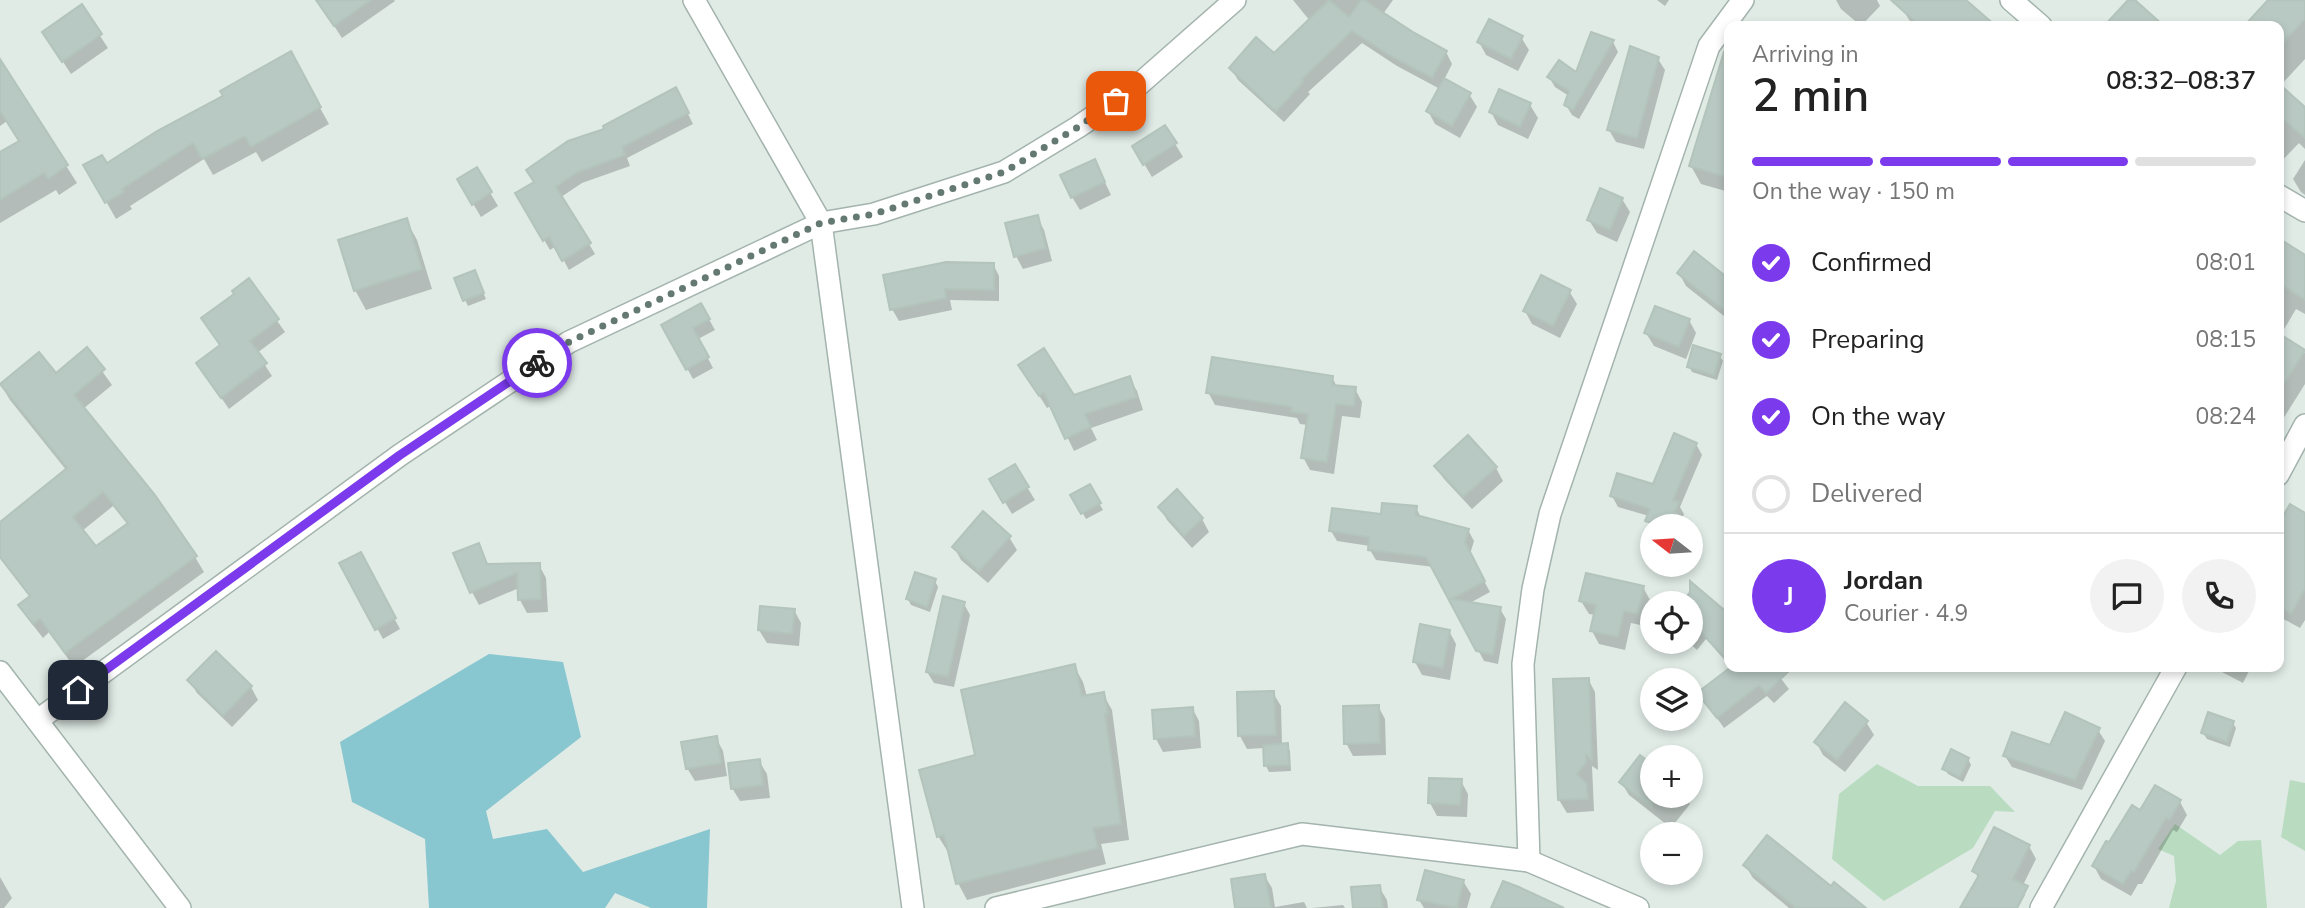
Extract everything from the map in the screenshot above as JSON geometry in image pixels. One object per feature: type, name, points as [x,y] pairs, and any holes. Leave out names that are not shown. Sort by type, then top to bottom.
[{"type":"street","points":[[694,0],[821,223],[913,908]]},
{"type":"street","points":[[38,720],[400,455],[569,342],[821,223],[874,214],[1004,172],[1135,88],[1235,0]]},
{"type":"street","points":[[1727,21],[1743,0]]},
{"type":"street","points":[[2011,0],[2035,21]]},
{"type":"street","points":[[1528,861],[1523,664],[1533,589],[1550,514],[1709,46],[1724,26]]},
{"type":"street","points":[[2284,199],[2305,211]]},
{"type":"street","points":[[2284,464],[2305,425]]},
{"type":"street","points":[[0,671],[180,908]]},
{"type":"street","points":[[2041,908],[2173,672]]},
{"type":"street","points":[[996,908],[1302,834],[1528,861],[1638,908]]},
{"type":"green space","points":[[1877,764],[1918,786],[1990,786],[2015,812],[1995,811],[1973,848],[1884,901],[1832,859],[1839,794]]},
{"type":"green space","points":[[2290,780],[2305,783],[2305,851],[2281,837]]},
{"type":"green space","points":[[2175,824],[2220,855],[2238,841],[2261,840],[2267,908],[2169,908],[2176,881],[2174,856],[2158,849]]},
{"type":"water","points":[[489,654],[563,662],[581,737],[486,811],[493,839],[547,829],[583,872],[710,829],[707,908],[651,908],[615,893],[605,908],[429,908],[425,839],[352,802],[340,742]]},
{"type":"building","points":[[316,0],[371,0],[334,26]]},
{"type":"building","points":[[1329,0],[1349,17],[1361,0],[1364,0],[1447,51],[1432,78],[1352,31],[1302,79],[1304,81],[1276,112],[1229,68],[1256,37],[1274,53]]},
{"type":"building","points":[[1891,0],[1966,0],[1990,21],[1914,21]]},
{"type":"building","points":[[2128,0],[2135,0],[2158,21],[2109,21]]},
{"type":"building","points":[[2268,0],[2305,0],[2305,19],[2284,42],[2284,21],[2249,21]]},
{"type":"building","points":[[82,4],[102,34],[62,62],[42,32]]},
{"type":"building","points":[[1489,19],[1523,36],[1511,59],[1477,42]]},
{"type":"building","points":[[1591,32],[1614,40],[1573,110],[1564,105],[1569,91],[1547,77],[1559,60],[1576,72]]},
{"type":"building","points":[[1630,46],[1659,57],[1637,138],[1607,130]]},
{"type":"building","points":[[291,51],[321,107],[251,147],[245,136],[202,159],[193,143],[105,203],[83,165],[102,155],[107,163],[157,131],[223,96],[220,91]]},
{"type":"building","points":[[1724,52],[1724,176],[1689,166]]},
{"type":"building","points":[[0,59],[68,165],[48,179],[44,173],[0,200],[0,152],[19,141],[0,111]]},
{"type":"building","points":[[1444,78],[1471,93],[1452,126],[1426,111]]},
{"type":"building","points":[[676,87],[689,113],[622,147],[625,155],[576,173],[556,187],[591,243],[562,261],[549,237],[543,241],[515,193],[534,182],[526,170],[568,141],[604,129],[603,126]]},
{"type":"building","points":[[2284,88],[2305,107],[2305,138],[2284,120]]},
{"type":"building","points":[[1499,89],[1531,103],[1520,127],[1489,112]]},
{"type":"building","points":[[1165,125],[1177,143],[1143,165],[1132,146]]},
{"type":"building","points":[[1095,159],[1105,182],[1071,198],[1060,175]]},
{"type":"building","points":[[477,167],[492,192],[472,205],[457,179]]},
{"type":"building","points":[[1600,188],[1623,198],[1610,230],[1587,220]]},
{"type":"building","points":[[1038,215],[1046,248],[1014,257],[1005,223]]},
{"type":"building","points":[[407,218],[422,269],[354,291],[338,240]]},
{"type":"building","points":[[2284,242],[2305,255],[2305,300],[2284,287]]},
{"type":"building","points":[[1694,251],[1724,275],[1724,310],[1677,273]]},
{"type":"building","points":[[946,262],[994,263],[994,290],[945,289],[946,298],[890,310],[883,275]]},
{"type":"building","points":[[475,270],[484,293],[463,301],[454,278]]},
{"type":"building","points":[[1541,275],[1571,290],[1553,326],[1523,311]]},
{"type":"building","points":[[249,278],[279,319],[250,341],[267,363],[221,398],[196,363],[220,345],[201,318],[234,294],[232,291]]},
{"type":"building","points":[[701,303],[710,319],[693,328],[709,357],[686,370],[661,325]]},
{"type":"building","points":[[1655,306],[1690,319],[1679,347],[1644,333]]},
{"type":"building","points":[[2284,337],[2305,350],[2284,384]]},
{"type":"building","points":[[1693,345],[1721,354],[1714,375],[1687,367]]},
{"type":"building","points":[[87,347],[105,369],[74,395],[155,495],[197,556],[65,653],[40,619],[33,624],[18,605],[30,596],[0,557],[0,522],[67,468],[0,384],[39,352],[56,373]],"holes":[[[103,492],[128,523],[96,546],[73,517]]]},
{"type":"building","points":[[1044,348],[1074,395],[1130,376],[1137,397],[1085,414],[1091,427],[1065,439],[1044,393],[1039,396],[1018,365]]},
{"type":"building","points":[[1212,357],[1333,376],[1332,385],[1356,387],[1354,406],[1336,404],[1327,462],[1301,458],[1308,414],[1291,412],[1292,407],[1206,393]]},
{"type":"building","points":[[1674,433],[1697,443],[1673,500],[1679,502],[1675,511],[1677,514],[1648,514],[1650,509],[1610,496],[1617,473],[1653,484]]},
{"type":"building","points":[[1468,435],[1497,467],[1463,497],[1434,466]]},
{"type":"building","points":[[1015,464],[1029,487],[1003,503],[989,479]]},
{"type":"building","points":[[1090,484],[1101,503],[1081,514],[1070,495]]},
{"type":"building","points":[[1177,489],[1203,518],[1184,536],[1158,507]]},
{"type":"building","points":[[1382,503],[1417,506],[1416,515],[1469,529],[1465,542],[1485,581],[1452,599],[1501,607],[1493,655],[1476,651],[1426,557],[1368,550],[1369,537],[1329,531],[1332,508],[1381,514]]},
{"type":"building","points":[[2290,504],[2305,513],[2305,589],[2291,614],[2284,610],[2284,514]]},
{"type":"building","points":[[983,511],[1011,536],[979,571],[952,547]]},
{"type":"building","points":[[479,543],[487,564],[540,563],[541,599],[518,600],[517,573],[470,593],[453,553]]},
{"type":"building","points":[[361,552],[396,618],[375,630],[339,563]]},
{"type":"building","points":[[915,572],[936,579],[927,607],[906,599]]},
{"type":"building","points":[[1586,573],[1644,586],[1643,591],[1640,591],[1638,614],[1624,611],[1618,637],[1590,631],[1596,605],[1579,601]]},
{"type":"building","points":[[1690,581],[1702,591],[1690,591]]},
{"type":"building","points":[[1703,592],[1724,610],[1724,657],[1703,634]]},
{"type":"building","points":[[943,596],[965,602],[948,677],[926,672]]},
{"type":"building","points":[[760,606],[795,609],[792,634],[758,630]]},
{"type":"building","points":[[1420,624],[1450,630],[1443,668],[1413,662]]},
{"type":"building","points":[[216,651],[252,686],[223,716],[187,680]]},
{"type":"building","points":[[1075,664],[1082,696],[1104,692],[1121,824],[1093,828],[1098,848],[956,884],[944,835],[937,837],[919,770],[975,755],[961,690]]},
{"type":"building","points":[[1724,672],[1788,672],[1766,693],[1759,685],[1717,718],[1703,700],[1703,688]]},
{"type":"building","points":[[1589,678],[1592,760],[1586,755],[1586,763],[1577,774],[1587,784],[1588,799],[1558,800],[1553,679]]},
{"type":"building","points":[[1274,691],[1276,735],[1238,736],[1237,692]]},
{"type":"building","points":[[1845,702],[1868,721],[1837,760],[1814,742]]},
{"type":"building","points":[[1379,705],[1380,743],[1344,744],[1343,706]]},
{"type":"building","points":[[1193,707],[1195,736],[1154,739],[1152,710]]},
{"type":"building","points":[[2065,712],[2100,728],[2075,780],[2003,756],[2012,732],[2050,745]]},
{"type":"building","points":[[2208,712],[2234,721],[2227,742],[2201,733]]},
{"type":"building","points":[[717,736],[721,763],[686,769],[681,742]]},
{"type":"building","points":[[1288,743],[1289,765],[1264,766],[1263,745]]},
{"type":"building","points":[[1951,749],[1969,758],[1960,777],[1942,769]]},
{"type":"building","points":[[1640,755],[1640,799],[1619,782]]},
{"type":"building","points":[[760,759],[763,785],[731,789],[728,763]]},
{"type":"building","points":[[1429,778],[1462,779],[1460,805],[1428,803]]},
{"type":"building","points":[[2155,785],[2181,800],[2170,820],[2166,818],[2134,872],[2131,871],[2123,884],[2092,866],[2132,805],[2140,810]]},
{"type":"building","points":[[1994,827],[2030,845],[2013,879],[2028,886],[2017,908],[1960,908],[1979,875],[1972,871]]},
{"type":"building","points":[[1767,835],[1831,886],[1834,882],[1866,908],[1796,908],[1743,865]]},
{"type":"building","points":[[1425,870],[1464,880],[1457,908],[1417,900]]},
{"type":"building","points":[[1265,874],[1271,908],[1235,908],[1231,879]]},
{"type":"building","points":[[1503,881],[1519,887],[1564,908],[1491,908]]},
{"type":"building","points":[[1380,885],[1383,908],[1353,908],[1351,887]]},
{"type":"way so far","points":[[537,363],[569,342],[821,223],[874,214],[1004,172],[1116,101]]},
{"type":"route","points":[[78,690],[400,455],[537,363]]}]
